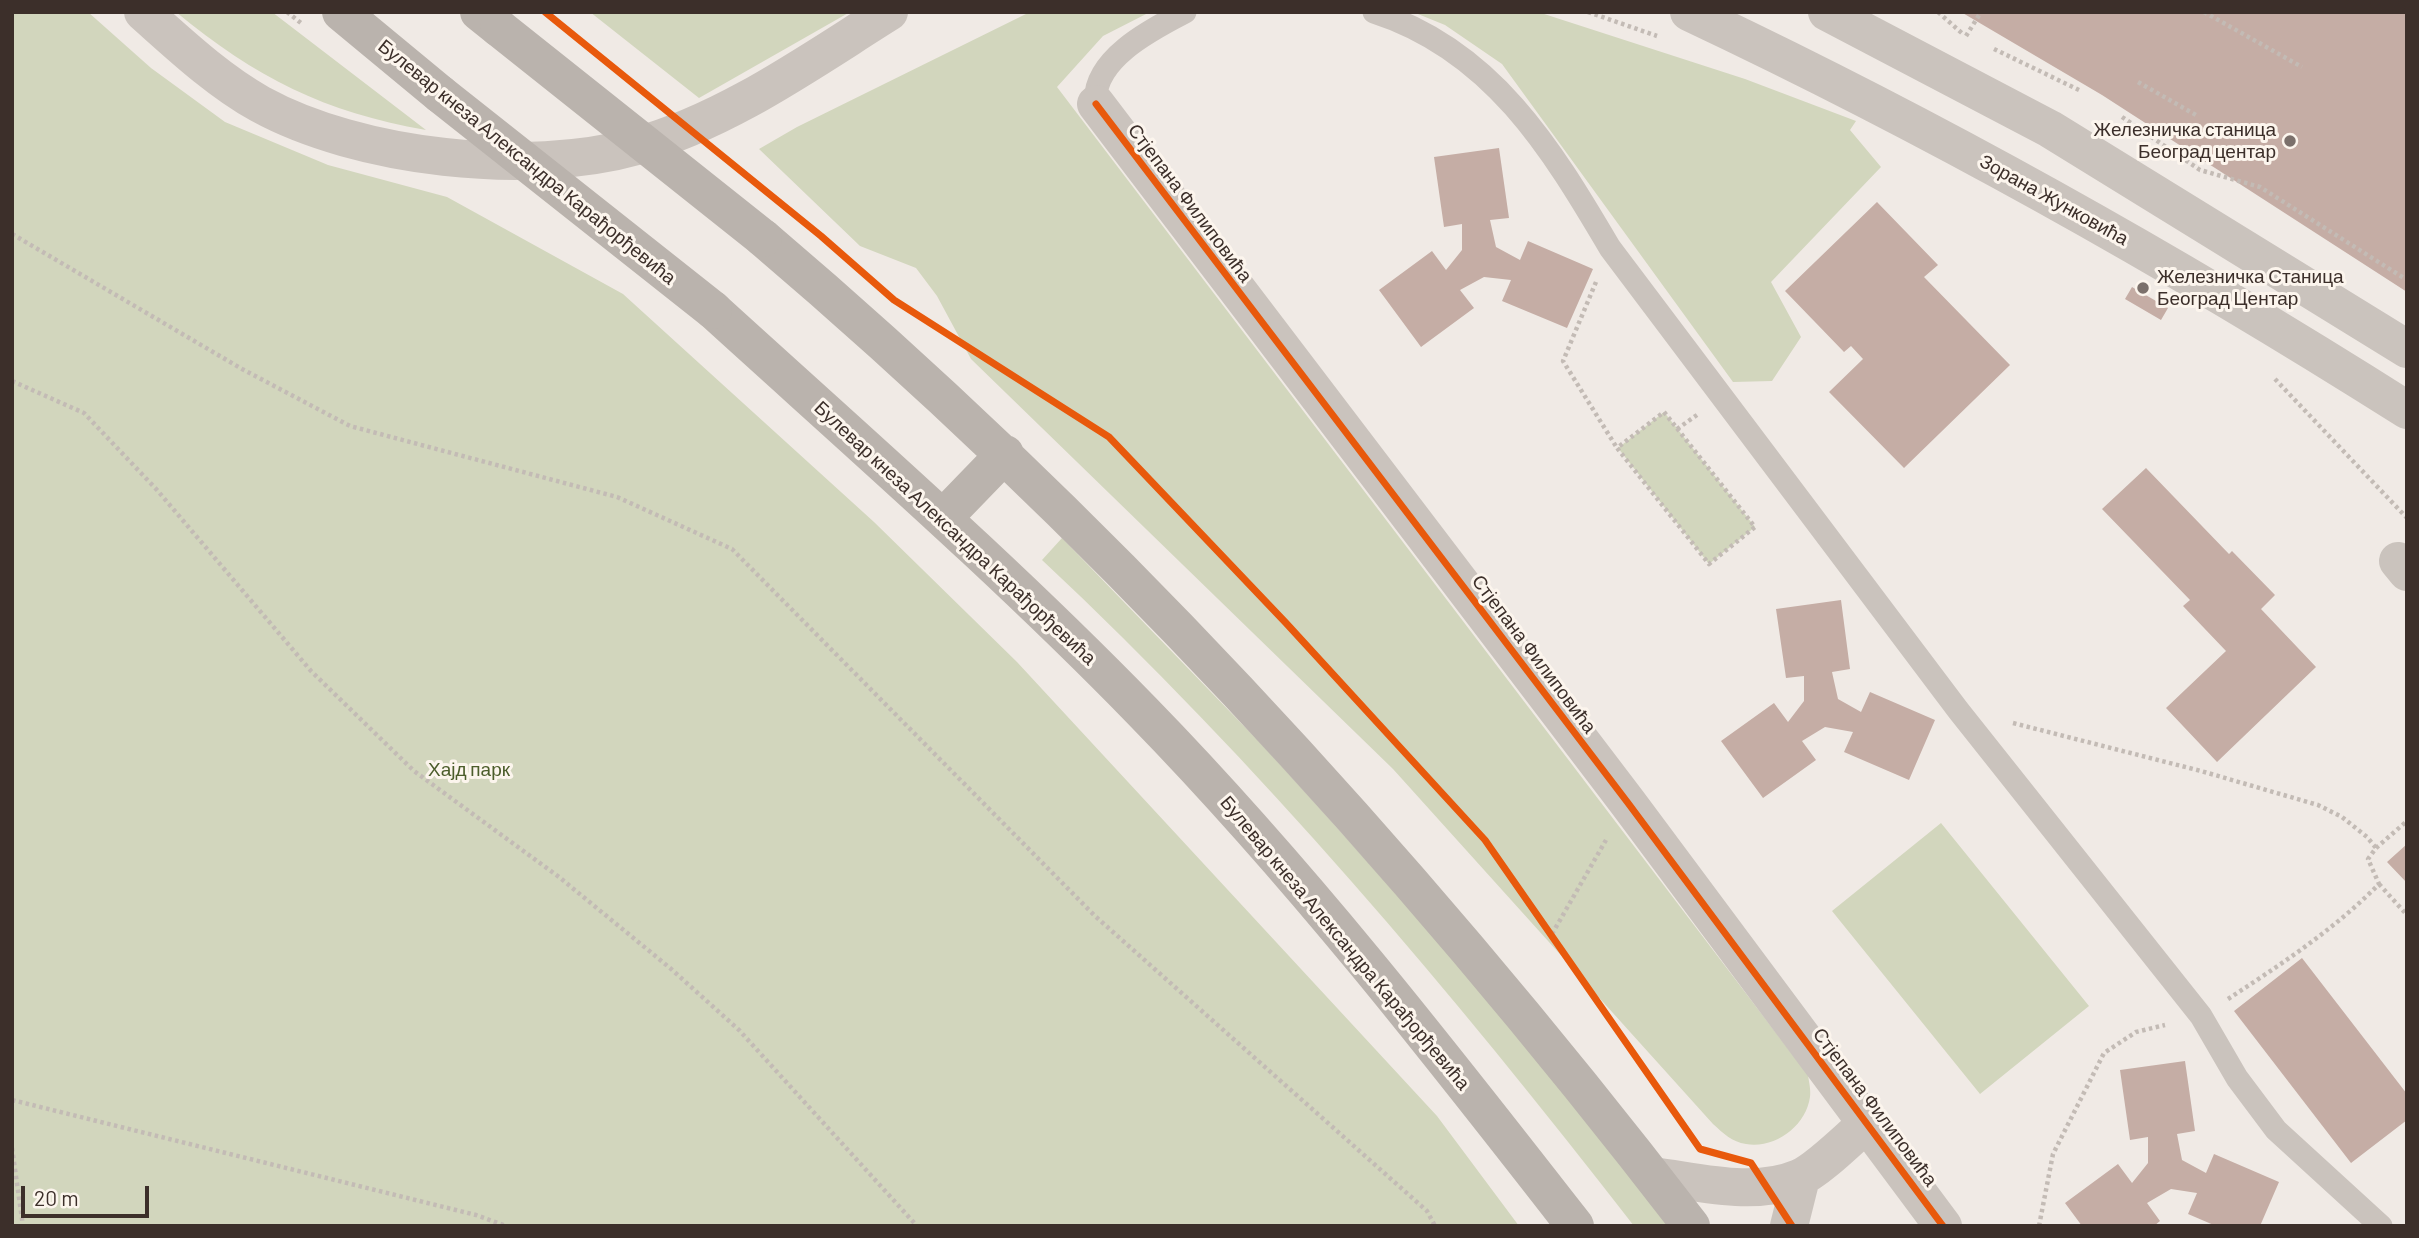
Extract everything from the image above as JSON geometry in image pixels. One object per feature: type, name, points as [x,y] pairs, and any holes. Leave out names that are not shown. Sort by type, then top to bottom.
[{"type":"main road","name":"Булевар кнеза Александра Карађорђевића","points":[[341,12],[440,94],[713,310],[944,517],[1136,704],[1254,831],[1464,1084],[1575,1226]]},
{"type":"main road","points":[[489,20],[763,238],[887,343],[1004,454],[1206,656],[1323,780],[1538,1031],[1691,1226]]},
{"type":"main road","points":[[944,517],[1004,454]]},
{"type":"street","points":[[143,12],[203,64],[259,103],[333,136],[398,150],[458,158],[539,160],[587,156],[638,146],[691,125],[742,103],[889,12]]},
{"type":"street","name":"Зорана Жунковића","points":[[1689,12],[1804,66],[1991,164],[2158,258],[2407,410]]},
{"type":"street","points":[[1827,12],[2050,129],[2407,349]]},
{"type":"street","name":"Стјепана Филиповића","points":[[1096,104],[1628,803],[1943,1226]]},
{"type":"street","name":"Стјепана Филиповића","points":[[1653,1176],[1730,1187],[1767,1186],[1801,1178],[1867,1123]]},
{"type":"street","points":[[1789,1226],[1801,1178]]},
{"type":"lane","name":"Стјепана Филиповића","points":[[1096,104],[1095,92],[1100,79],[1116,59],[1148,33],[1185,12]]},
{"type":"lane","points":[[1374,12],[1412,26],[1436,39],[1492,83],[1525,116],[1561,165],[1611,248],[1958,709],[2201,1016],[2237,1078],[2276,1130],[2381,1226]]},
{"type":"path","points":[[1938,12],[1966,36],[1979,42]]},
{"type":"path","points":[[1966,36],[1981,12]]},
{"type":"path","points":[[2204,12],[2302,66]]},
{"type":"path","points":[[1992,48],[2079,90]]},
{"type":"path","points":[[2138,82],[2196,114]]},
{"type":"path","points":[[2122,117],[2200,170],[2260,187],[2407,281]]},
{"type":"path","points":[[12,234],[242,369],[351,426],[617,497],[733,550],[1096,916],[1427,1212],[1435,1226]]},
{"type":"path","points":[[1611,248],[1563,361],[1618,448],[1709,564],[1755,527],[1664,412],[1618,448]]},
{"type":"path","points":[[2267,372],[2407,518]]},
{"type":"path","points":[[12,381],[84,413],[157,490],[311,671],[414,771],[559,877],[738,1030],[917,1226]]},
{"type":"path","points":[[1958,709],[2201,771],[2318,805],[2342,817],[2367,837],[2375,848]]},
{"type":"path","points":[[1552,934],[1628,803]]},
{"type":"path","points":[[2407,821],[2375,848],[2368,859],[2379,884],[2407,915]]},
{"type":"path","points":[[2039,1226],[2053,1154],[2104,1053],[2136,1032],[2201,1016],[2274,969],[2357,906],[2379,884]]},
{"type":"path","points":[[1545,923],[1560,945]]},
{"type":"path","points":[[12,1100],[452,1209],[506,1226]]},
{"type":"path","points":[[12,1148],[23,1226]]},
{"type":"green space","name":"Хајд парк","points":[[12,12],[88,12],[151,68],[225,122],[328,165],[447,197],[623,294],[874,522],[1017,662],[1437,1116],[1519,1226],[12,1226]]},
{"type":"green space","points":[[176,12],[272,12],[426,130],[355,113],[293,89],[234,56]]},
{"type":"green space","points":[[590,12],[850,12],[699,98]]},
{"type":"green space","points":[[1030,12],[1150,12],[1103,36],[1057,87],[1808,1075],[1810,1094],[1807,1108],[1796,1126],[1787,1133],[1768,1143],[1746,1144],[1732,1139],[1713,1124],[1393,769],[971,359],[937,296],[916,268],[860,246],[759,149],[797,127]]},
{"type":"green space","points":[[1413,12],[1538,12],[1745,79],[1856,121],[1850,130],[1881,167],[1771,282],[1801,337],[1772,381],[1733,382],[1502,64],[1445,25]]},
{"type":"green space","points":[[1664,412],[1755,527],[1709,564],[1618,448]]},
{"type":"green space","points":[[1062,538],[1269,752],[1454,958],[1671,1226],[1634,1226],[1495,1051],[1351,881],[1200,717],[1042,560]]},
{"type":"green space","points":[[1941,823],[2089,1006],[1980,1094],[1832,911]]},
{"type":"building","name":"Железничка станица Београд центар","points":[[1961,12],[2407,12],[2407,292],[2102,95]]},
{"type":"building","points":[[1499,148],[1509,218],[1490,220],[1496,247],[1520,260],[1528,241],[1593,269],[1567,328],[1502,301],[1511,280],[1484,277],[1460,290],[1474,308],[1421,347],[1379,290],[1432,251],[1446,270],[1462,250],[1462,224],[1444,227],[1434,157]]},
{"type":"building","points":[[1877,202],[1938,265],[1924,277],[2010,365],[1904,468],[1829,392],[1863,359],[1851,346],[1844,352],[1785,291]]},
{"type":"building","points":[[2132,287],[2168,308],[2161,320],[2125,299]]},
{"type":"building","points":[[2146,468],[2229,554],[2232,551],[2275,595],[2261,609],[2316,667],[2217,762],[2166,708],[2226,651],[2183,606],[2190,600],[2102,509]]},
{"type":"building","points":[[1841,600],[1850,669],[1832,672],[1838,699],[1861,712],[1870,692],[1935,720],[1909,780],[1844,752],[1853,732],[1825,727],[1802,741],[1816,760],[1763,798],[1721,741],[1774,703],[1788,722],[1804,701],[1804,676],[1786,678],[1776,609]]},
{"type":"building","points":[[2407,844],[2407,883],[2387,862]]},
{"type":"building","points":[[2302,958],[2407,1094],[2407,1120],[2351,1163],[2234,1011]]},
{"type":"building","points":[[2185,1061],[2195,1131],[2177,1134],[2182,1160],[2206,1173],[2214,1154],[2279,1182],[2260,1226],[2216,1226],[2188,1214],[2197,1193],[2171,1189],[2147,1203],[2160,1221],[2154,1226],[2082,1226],[2065,1203],[2118,1164],[2132,1183],[2148,1163],[2148,1137],[2130,1140],[2120,1070]]},
{"type":"cycle path","points":[[545,12],[821,236],[894,300],[1109,437],[1286,623],[1485,840],[1700,1149],[1751,1163],[1792,1226]]},
{"type":"cycle path","points":[[1096,104],[1628,803],[1943,1226]]},
{"type":"place","name":"Железничка станица Београд центар","points":[[2290,141]]},
{"type":"place","name":"Железничка Станица Београд Центар","points":[[2143,288]]}]
